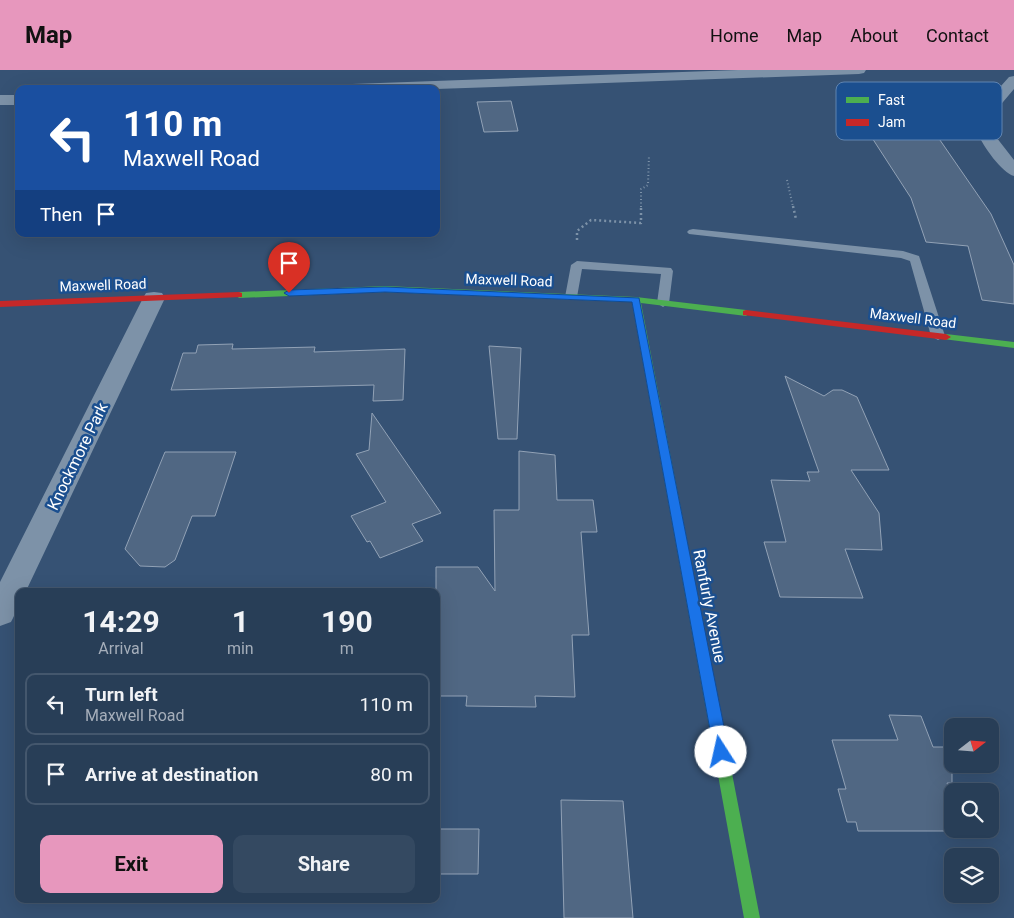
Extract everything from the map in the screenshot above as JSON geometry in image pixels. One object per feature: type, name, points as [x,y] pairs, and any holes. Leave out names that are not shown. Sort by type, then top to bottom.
[{"type":"street","points":[[362,85],[437,77],[859,70]]},
{"type":"street","points":[[1002,94],[1014,80]]},
{"type":"street","points":[[0,100],[15,100]]},
{"type":"street","points":[[992,140],[1006,154],[1014,171]]},
{"type":"street","name":"Maxwell Road","points":[[0,304],[385,289],[636,300],[1014,345]]},
{"type":"street","name":"Knockmore Park","points":[[0,613],[154,298]]},
{"type":"street","name":"Ranfurly Avenue","points":[[636,300],[752,918]]},
{"type":"lane","points":[[693,232],[904,255],[915,260],[938,336]]},
{"type":"lane","points":[[571,297],[577,265],[667,271],[663,303]]},
{"type":"path","points":[[577,265],[577,230],[591,220],[641,223],[641,189],[648,185],[649,155]]},
{"type":"path","points":[[787,180],[801,244]]},
{"type":"building","points":[[511,101],[518,131],[484,132],[477,102]]},
{"type":"building","points":[[873,140],[940,140],[991,214],[1014,265],[1014,304],[982,300],[968,246],[926,242],[911,198]]},
{"type":"building","points":[[233,344],[232,349],[315,347],[314,352],[405,349],[403,400],[373,401],[374,385],[171,390],[183,353],[196,353],[198,345]]},
{"type":"building","points":[[489,346],[521,348],[517,439],[498,439]]},
{"type":"building","points":[[785,376],[824,396],[833,390],[842,390],[857,397],[889,470],[851,470],[879,513],[882,550],[845,549],[863,598],[780,597],[764,542],[786,542],[771,480],[810,481],[807,472],[819,472]]},
{"type":"building","points":[[372,413],[441,513],[412,524],[423,541],[380,558],[370,541],[367,542],[351,516],[386,502],[356,454],[369,450]]},
{"type":"building","points":[[519,451],[555,455],[557,500],[593,500],[597,532],[581,532],[589,635],[572,635],[575,697],[535,696],[536,707],[466,706],[467,696],[440,696],[440,588],[436,588],[436,567],[478,567],[495,591],[494,510],[519,510]]},
{"type":"building","points":[[165,452],[236,452],[215,516],[192,516],[175,560],[165,567],[140,566],[125,549]]},
{"type":"building","points":[[889,715],[921,716],[933,747],[944,747],[944,773],[952,773],[952,783],[944,783],[944,831],[858,831],[856,822],[847,822],[838,789],[846,789],[832,740],[898,740]]},
{"type":"building","points":[[561,800],[623,801],[633,918],[564,918]]},
{"type":"building","points":[[440,829],[479,829],[478,874],[440,874]]},
{"type":"traffic: fast","points":[[239,295],[385,289],[636,300],[746,313]]},
{"type":"traffic: fast","points":[[636,300],[752,918]]},
{"type":"traffic: fast","points":[[946,337],[1014,345]]},
{"type":"traffic: jam","points":[[0,304],[239,295]]},
{"type":"traffic: jam","points":[[746,313],[946,337]]},
{"type":"route","points":[[289,293],[385,289],[636,300],[721,752]]}]
